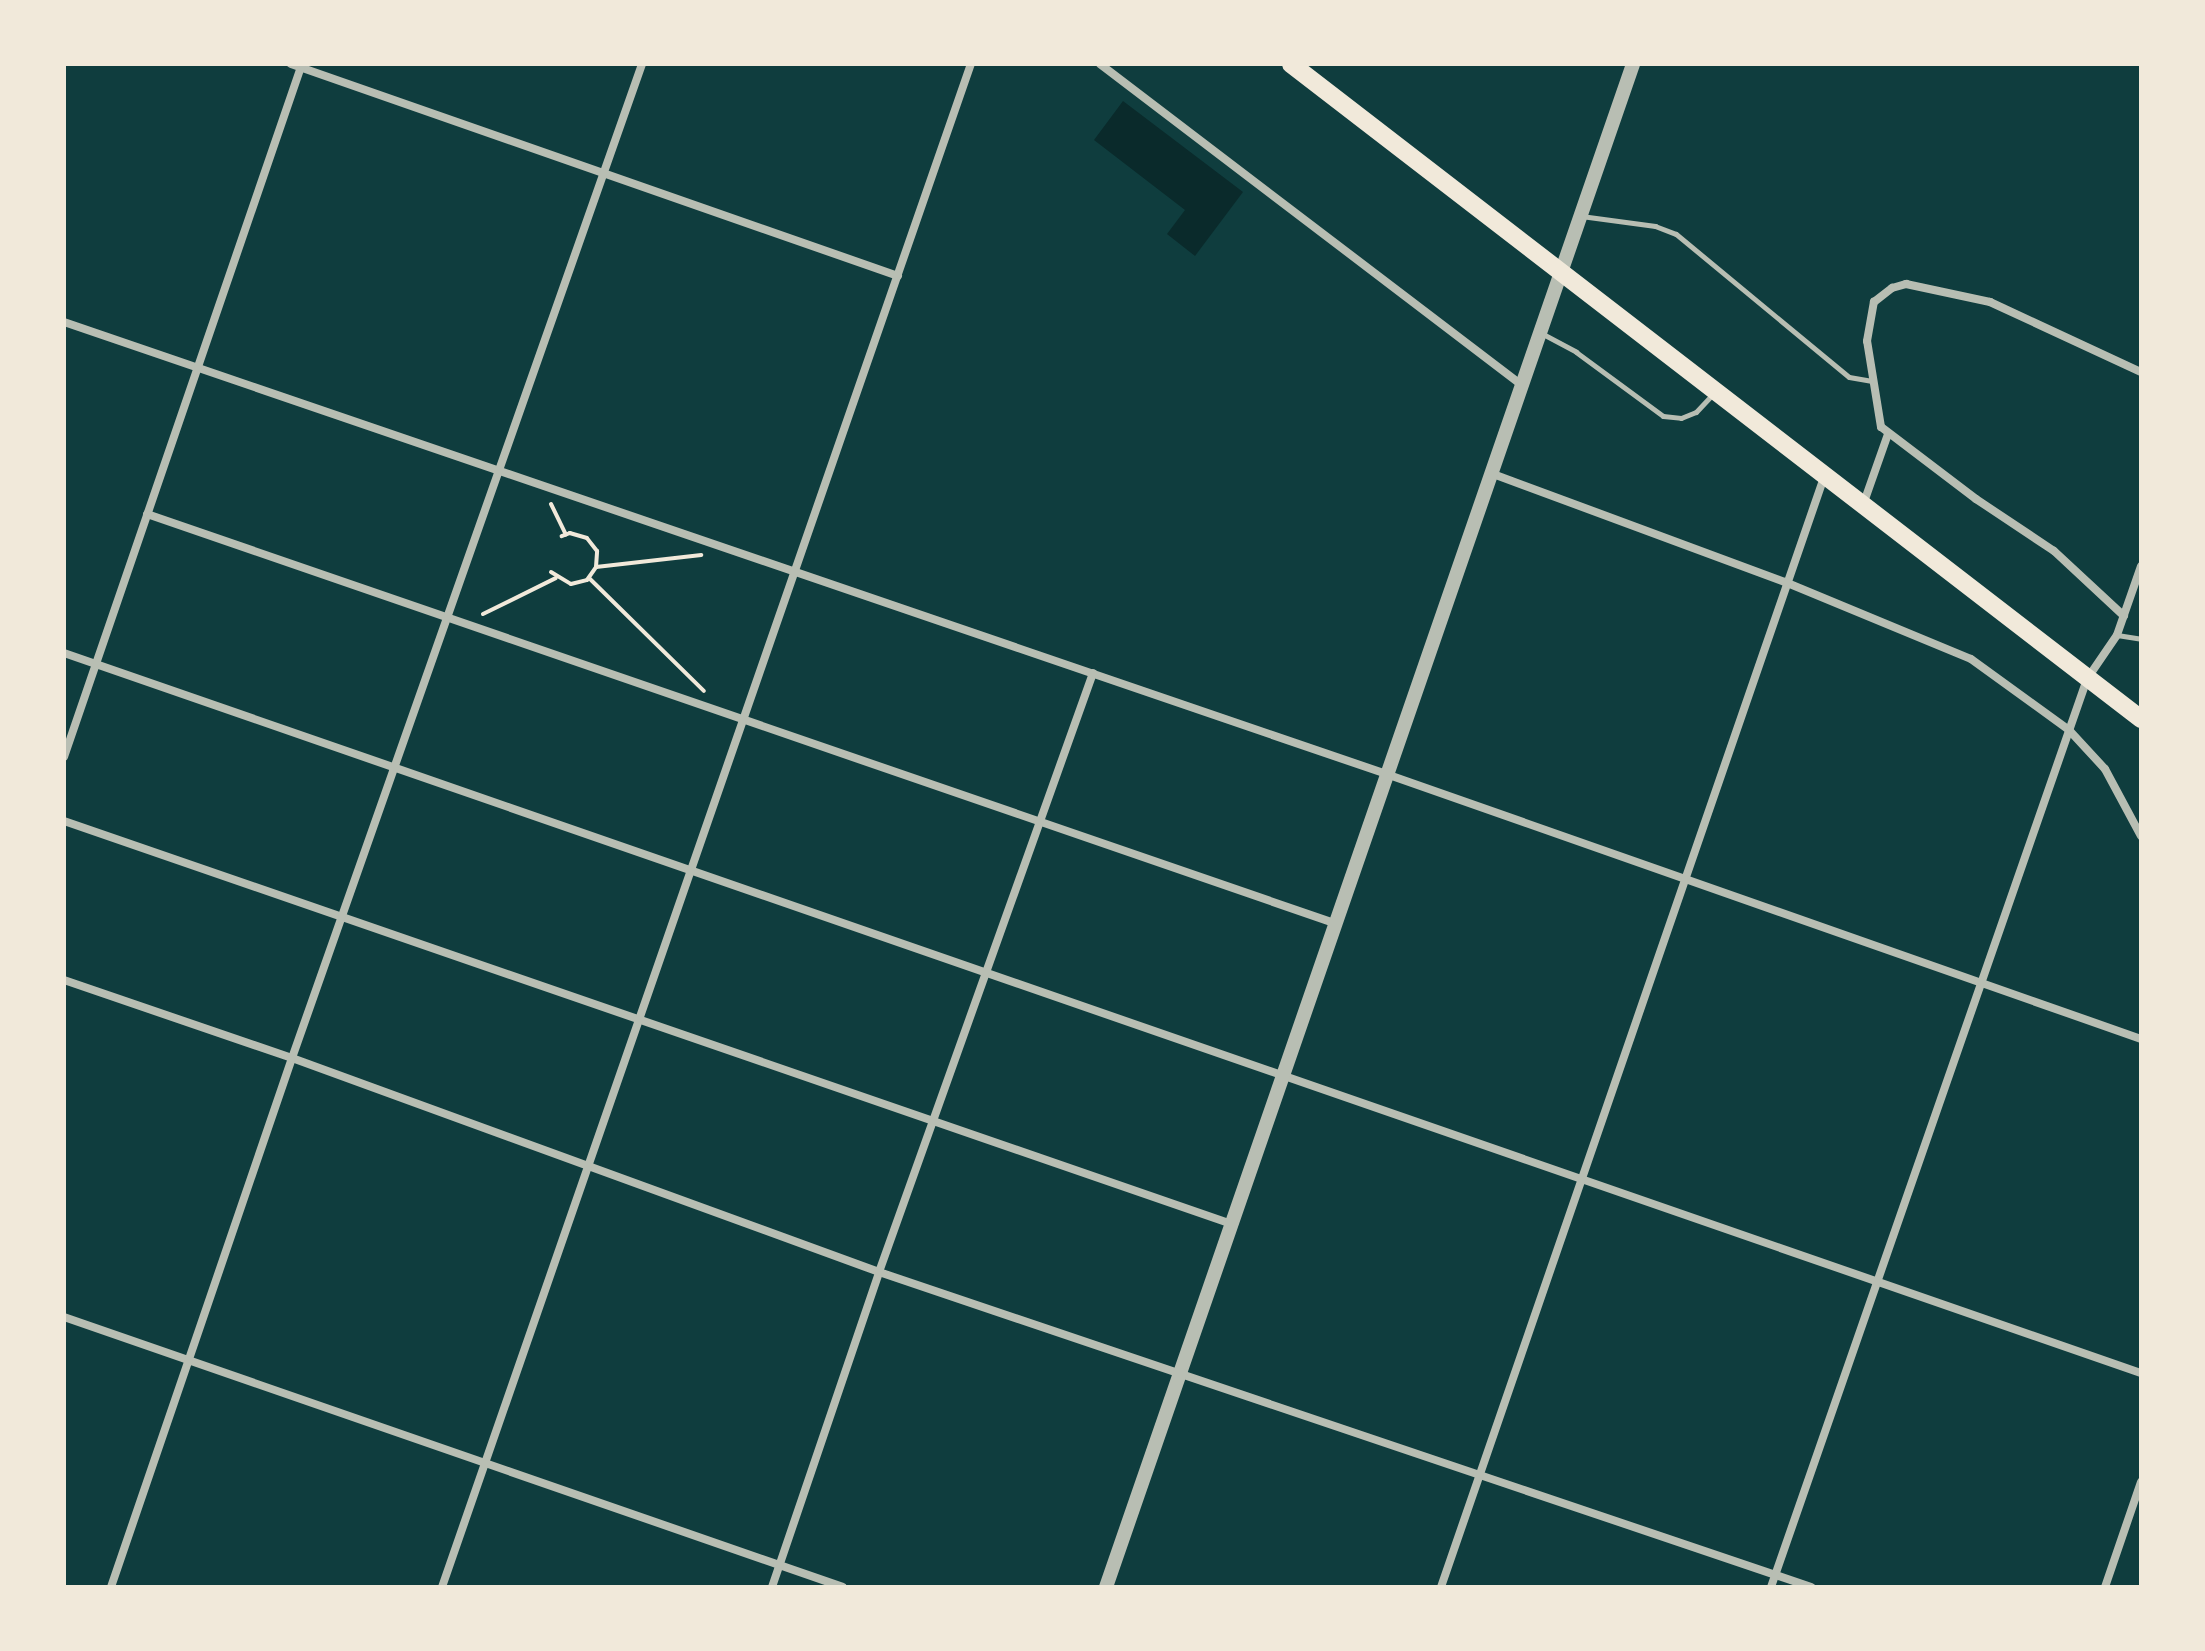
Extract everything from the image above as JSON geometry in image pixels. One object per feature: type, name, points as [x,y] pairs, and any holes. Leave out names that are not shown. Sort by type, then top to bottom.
[{"type":"highway","points":[[1291,64],[2141,719]]},
{"type":"street","points":[[291,64],[898,276]]},
{"type":"street","points":[[111,1587],[292,1058],[642,64]]},
{"type":"street","points":[[442,1587],[971,64]]},
{"type":"street","points":[[1100,64],[1523,387]]},
{"type":"street","points":[[1106,1587],[1633,64]]},
{"type":"street","points":[[64,757],[301,66]]},
{"type":"street","points":[[2124,616],[2054,551],[1881,427],[1871,381],[1867,341],[1874,302],[1892,288],[1906,284],[1990,302],[2141,372]]},
{"type":"street","points":[[64,322],[1389,775],[2141,1039]]},
{"type":"street","points":[[1862,507],[1888,434]]},
{"type":"street","points":[[1493,474],[1785,582],[1971,659],[2069,730],[2105,769],[2141,836]]},
{"type":"street","points":[[1441,1587],[1785,582],[1824,477]]},
{"type":"street","points":[[147,514],[1337,924]]},
{"type":"street","points":[[1771,1587],[2087,679],[2117,635],[2141,566]]},
{"type":"street","points":[[64,653],[2141,1373]]},
{"type":"street","points":[[772,1587],[879,1272],[1093,673]]},
{"type":"street","points":[[64,821],[1232,1224]]},
{"type":"street","points":[[64,980],[292,1058],[879,1272],[1811,1587]]},
{"type":"street","points":[[64,1317],[843,1587]]},
{"type":"street","points":[[2105,1587],[2141,1482]]},
{"type":"lane","points":[[1580,216],[1655,226],[1676,234],[1849,377],[1871,381]]},
{"type":"lane","points":[[1540,332],[1576,352],[1663,416],[1681,418],[1696,412],[1714,392]]},
{"type":"lane","points":[[2117,635],[2141,639]]},
{"type":"path","points":[[541,484],[564,535],[579,534],[593,544],[596,567],[589,578],[571,584],[556,578],[551,572]]},
{"type":"path","points":[[596,567],[706,555]]},
{"type":"path","points":[[464,624],[556,578]]},
{"type":"path","points":[[589,578],[728,715]]},
{"type":"water","points":[[1123,101],[1243,192],[1195,256],[1167,234],[1185,210],[1094,140]]}]
